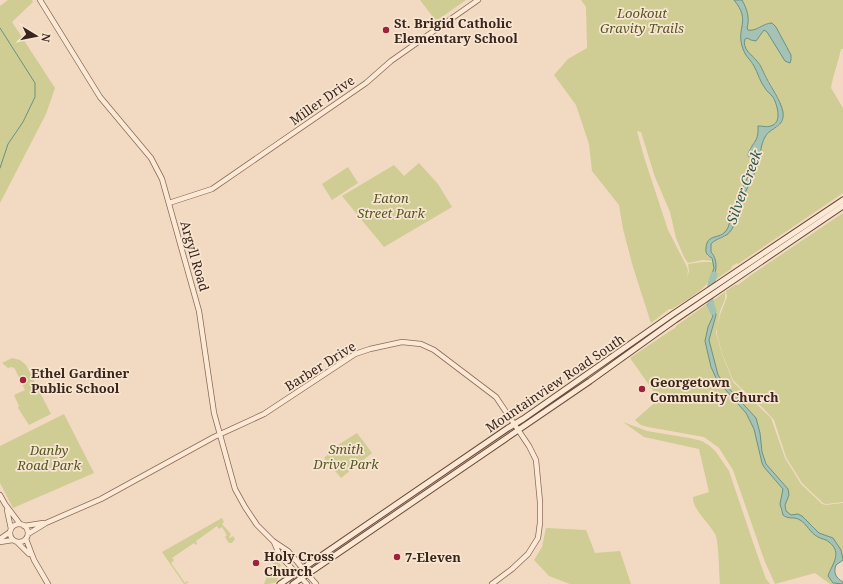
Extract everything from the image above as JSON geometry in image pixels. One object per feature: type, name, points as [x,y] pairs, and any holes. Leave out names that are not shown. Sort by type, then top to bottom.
[{"type":"main road","name":"Mountainview Road South","points":[[280,584],[574,384],[673,314],[843,200]]},
{"type":"main road","name":"Mountainview Road South","points":[[293,584],[518,430],[675,320],[843,206]]},
{"type":"street","name":"Argyll Road","points":[[40,0],[100,97],[151,158],[160,174],[199,311],[212,405],[235,489],[257,525],[273,541],[288,551],[316,584]]},
{"type":"street","name":"Miller Drive","points":[[169,204],[212,189],[331,108],[366,83],[393,59],[478,0]]},
{"type":"street","name":"Barber Drive","points":[[27,536],[46,523],[101,499],[190,449],[268,412],[355,354],[402,342],[422,344],[440,354],[492,394],[500,402],[529,446],[536,460],[540,502],[538,538],[528,554],[512,569],[492,584]]},
{"type":"street","points":[[0,495],[5,504],[28,530],[27,536],[34,560]]},
{"type":"street","points":[[5,504],[15,541],[25,548],[48,584]]},
{"type":"street","name":"Barber Drive","points":[[22,525],[46,523]]},
{"type":"street","points":[[0,539],[16,525],[22,525]]},
{"type":"street","points":[[0,542],[21,542],[27,536]]},
{"type":"street","name":"Argyll Road","points":[[273,541],[280,556],[307,584]]},
{"type":"green space","points":[[8,0],[32,0],[33,2],[12,22],[55,88],[46,114],[0,203],[0,6]]},
{"type":"green space","points":[[420,0],[466,0],[436,21]]},
{"type":"green space","name":"Lookout Gravity Trails","points":[[581,0],[734,0],[742,14],[743,19],[741,41],[743,49],[754,66],[763,86],[773,97],[777,108],[778,116],[776,123],[766,127],[758,126],[757,138],[749,148],[749,157],[755,150],[752,166],[732,212],[728,228],[722,234],[711,238],[707,256],[711,258],[712,261],[703,260],[688,263],[684,257],[676,238],[670,212],[655,177],[641,132],[637,131],[668,230],[688,270],[687,278],[689,271],[688,264],[713,262],[714,270],[707,284],[693,296],[672,309],[669,309],[651,323],[633,267],[623,229],[619,205],[592,171],[589,144],[576,105],[554,75],[568,59],[587,48],[586,7]]},
{"type":"green space","points":[[742,0],[843,0],[843,49],[841,49],[831,88],[843,108],[843,193],[738,264],[737,263],[732,266],[731,269],[712,282],[715,271],[715,259],[711,252],[711,244],[725,237],[736,219],[738,209],[758,163],[760,148],[765,137],[769,131],[778,127],[783,118],[779,99],[758,61],[751,56],[746,48],[744,43],[745,38],[759,37],[764,30],[767,32],[785,61],[791,55],[776,27],[768,23],[751,31],[748,30],[748,14]]},
{"type":"green space","name":"Eaton Street Park","points":[[419,163],[438,184],[452,207],[384,247],[342,196],[394,165],[404,176]]},
{"type":"green space","points":[[348,167],[358,183],[332,200],[322,184]]},
{"type":"green space","points":[[843,213],[843,502],[826,504],[823,503],[802,483],[786,457],[774,420],[733,380],[722,353],[717,328],[727,297],[726,291],[735,285],[738,285]]},
{"type":"green space","points":[[725,292],[725,299],[720,311],[716,333],[722,354],[733,382],[771,418],[785,458],[801,484],[822,504],[843,503],[843,560],[841,556],[842,552],[836,542],[829,536],[819,533],[812,525],[786,511],[785,506],[788,489],[766,464],[762,452],[760,433],[756,418],[718,375],[709,340],[716,315],[711,302]]},
{"type":"green space","points":[[707,304],[713,316],[708,327],[705,341],[711,367],[717,380],[746,413],[757,434],[758,448],[762,463],[783,489],[780,504],[781,512],[791,518],[797,518],[804,522],[817,537],[829,541],[837,549],[837,559],[829,574],[831,581],[835,584],[830,584],[815,573],[775,584],[765,562],[733,470],[719,448],[704,437],[648,427],[641,425],[635,420],[659,399],[630,358],[675,328]]},
{"type":"green space","points":[[12,358],[20,360],[26,365],[51,414],[29,425],[18,408],[19,406],[14,395],[25,390],[15,369],[12,367],[8,368],[2,363]]},
{"type":"green space","name":"Danby Road Park","points":[[64,414],[94,473],[13,508],[0,483],[0,446]]},
{"type":"green space","points":[[623,422],[647,431],[702,441],[716,452],[729,471],[766,579],[770,584],[720,584],[718,550],[715,534],[693,502],[693,497],[709,492],[699,449],[644,437]]},
{"type":"green space","name":"Smith Drive Park","points":[[357,433],[372,453],[341,478],[324,458],[338,445]]},
{"type":"green space","points":[[222,518],[224,522],[222,524],[231,534],[229,537],[230,538],[233,536],[235,539],[232,543],[229,543],[225,537],[227,535],[222,527],[219,529],[217,526],[196,541],[196,545],[194,543],[172,558],[174,560],[171,563],[185,583],[187,581],[188,583],[184,584],[162,552]]},
{"type":"green space","points":[[546,528],[586,530],[595,553],[620,551],[631,584],[570,584],[549,576],[534,560],[542,547]]},
{"type":"green space","points":[[267,550],[281,565],[277,581],[270,584],[264,584],[268,574],[273,573],[276,569],[274,564],[270,562],[266,552]]},
{"type":"water","points":[[734,0],[742,0],[744,3],[748,14],[748,30],[754,30],[769,23],[772,23],[776,27],[791,55],[791,60],[790,63],[785,61],[767,32],[764,30],[756,41],[747,38],[745,39],[744,43],[746,49],[760,64],[778,98],[782,107],[783,117],[780,124],[767,134],[763,140],[758,164],[738,208],[732,229],[727,235],[711,244],[711,252],[714,255],[716,269],[711,282],[708,285],[714,268],[712,258],[706,252],[708,240],[723,234],[728,228],[735,204],[752,166],[755,150],[749,157],[748,155],[756,140],[758,126],[771,126],[776,123],[778,116],[773,97],[763,86],[754,66],[743,49],[741,35],[743,19],[742,14]]},
{"type":"water","points":[[711,302],[716,315],[709,340],[718,375],[756,418],[760,433],[762,452],[766,464],[788,489],[789,495],[785,505],[786,511],[791,515],[798,514],[802,516],[819,533],[833,538],[841,550],[843,560],[836,565],[835,573],[843,584],[833,583],[828,576],[836,554],[833,546],[828,541],[815,535],[800,520],[783,515],[780,504],[783,489],[762,463],[754,429],[746,413],[717,380],[711,367],[705,341],[708,327],[713,316],[707,304]]},
{"type":"waterway","points":[[0,28],[35,83],[35,97],[23,122],[8,144],[0,168]]},
{"type":"waterway","name":"Silver Creek","points":[[713,311],[710,302],[710,293],[714,275]]},
{"type":"place","name":"St. Brigid Catholic Elementary School","points":[[386,30]]},
{"type":"place","name":"Ethel Gardiner Public School","points":[[23,380]]},
{"type":"place","name":"Georgetown Community Church","points":[[642,389]]},
{"type":"place","name":"7-Eleven","points":[[397,557]]},
{"type":"place","name":"Holy Cross Church","points":[[256,563]]}]
